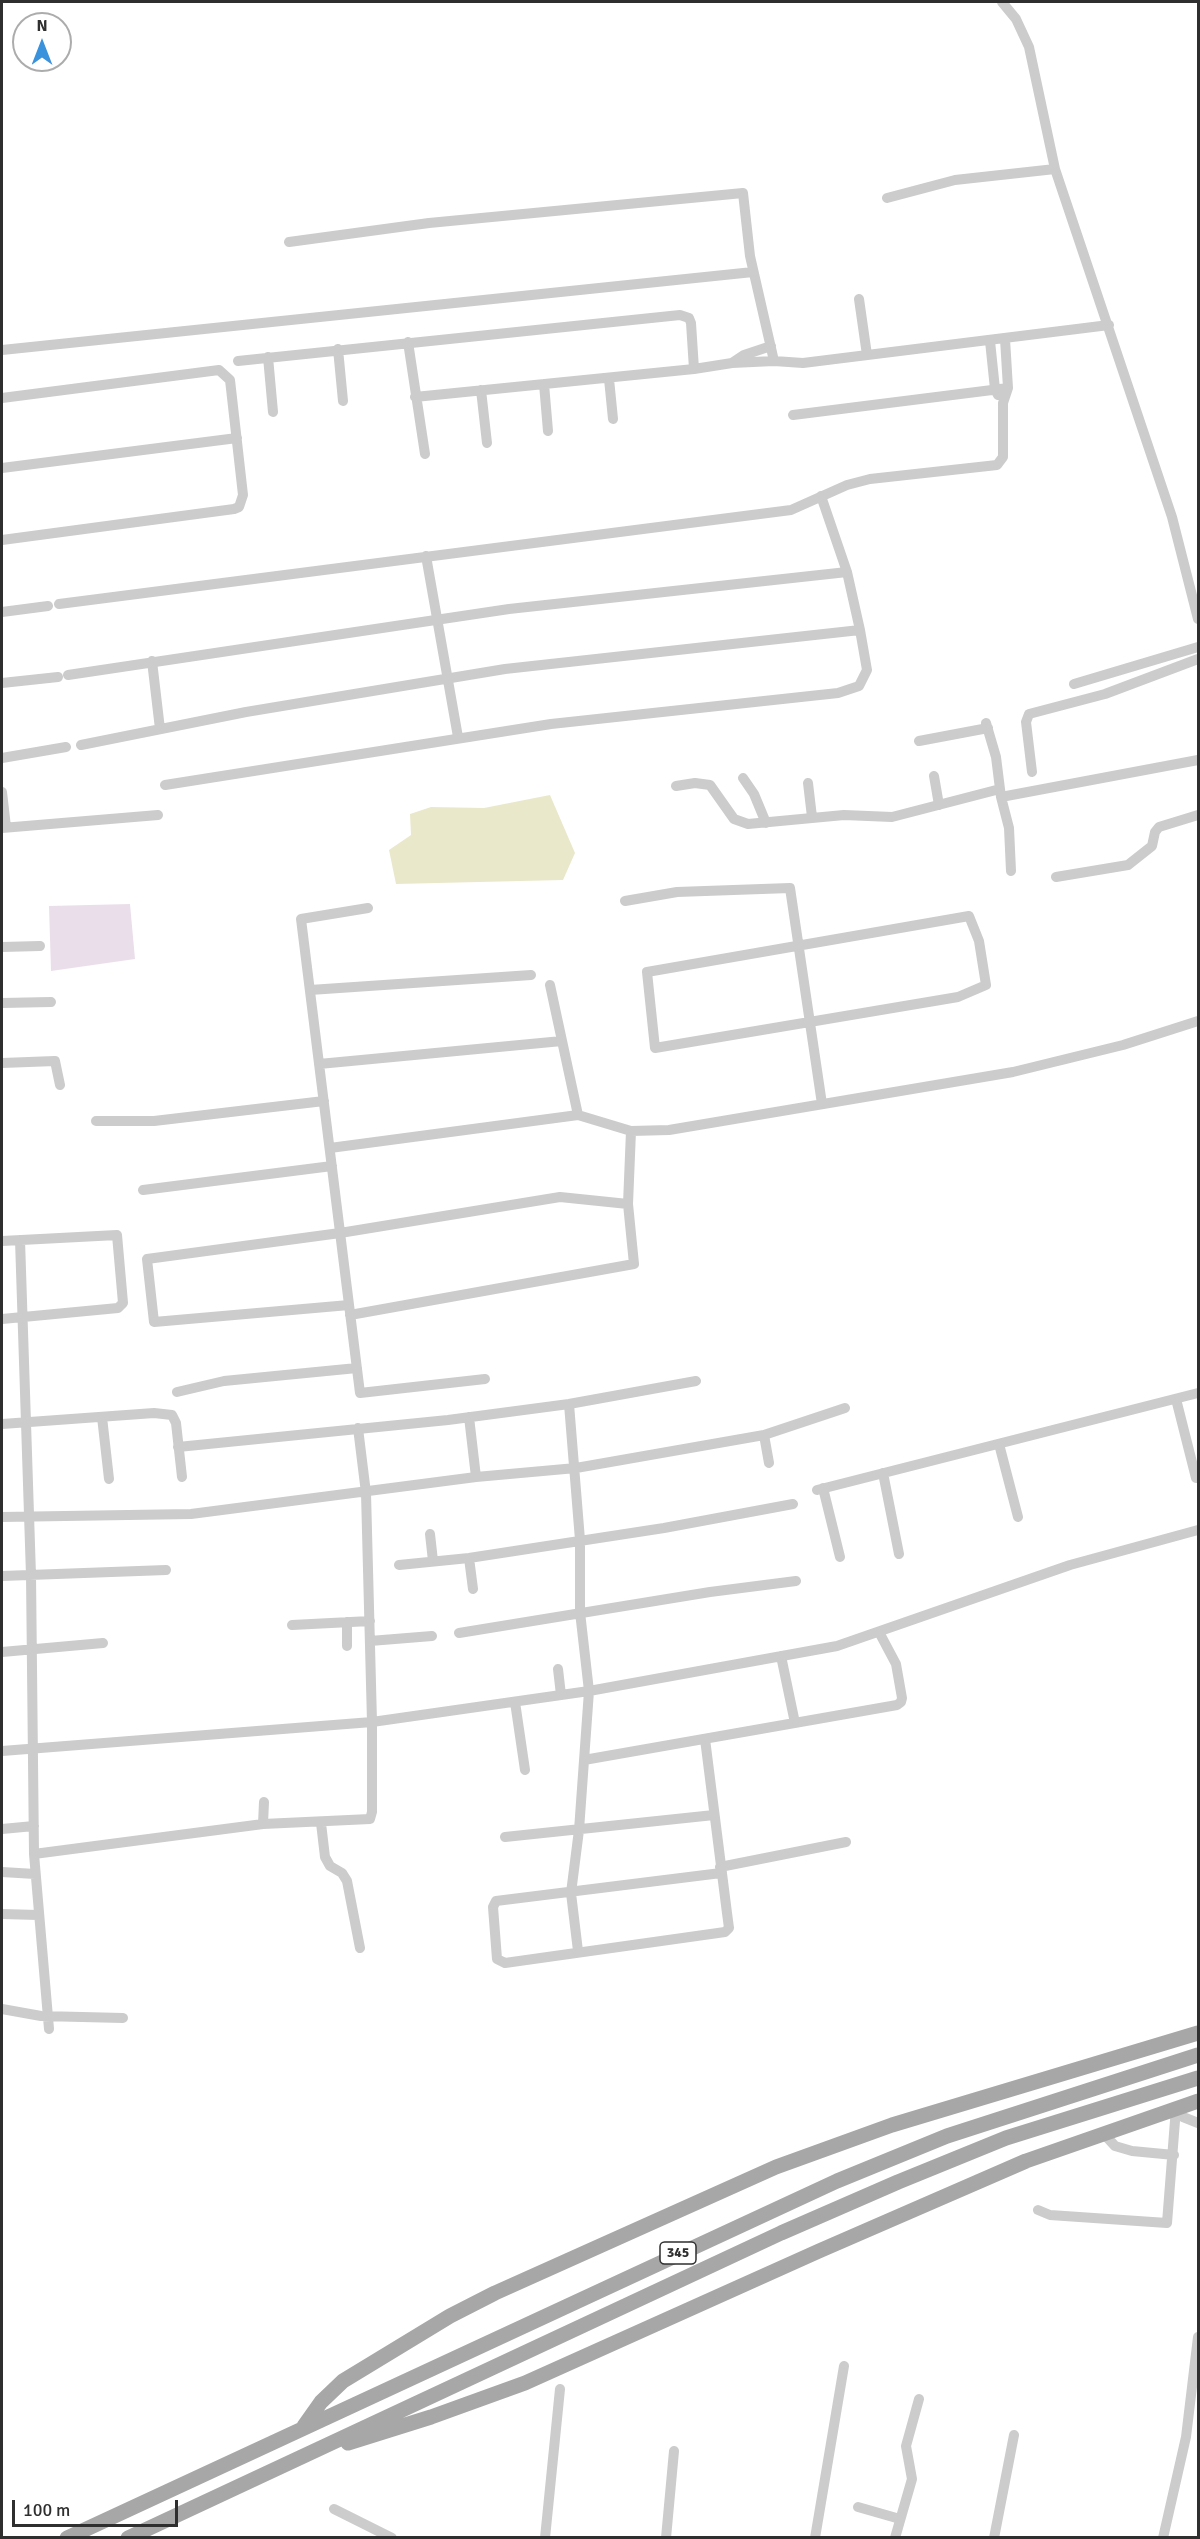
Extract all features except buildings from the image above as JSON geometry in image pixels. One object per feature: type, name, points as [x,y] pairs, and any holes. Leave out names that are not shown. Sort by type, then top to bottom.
[{"type":"main road","points":[[302,2429],[321,2402],[343,2381],[414,2337],[495,2293],[776,2167],[882,2128],[1198,2033]]},
{"type":"main road","points":[[1144,2072],[1166,2041]]},
{"type":"main road","name":"345","points":[[68,2538],[795,2199],[947,2136],[1198,2055]]},
{"type":"main road","name":"345","points":[[128,2538],[311,2452],[375,2429],[781,2233],[1006,2138],[1198,2078]]},
{"type":"main road","points":[[375,2429],[525,2383],[1011,2168],[1198,2101]]},
{"type":"street","points":[[1002,2],[1016,19],[1029,47],[1055,169],[1172,517],[1198,619]]},
{"type":"street","points":[[887,198],[955,180],[1055,169]]},
{"type":"street","points":[[289,242],[429,223],[743,193],[753,272],[774,361]]},
{"type":"street","points":[[2,350],[753,272]]},
{"type":"street","points":[[859,299],[867,355]]},
{"type":"street","points":[[238,361],[685,315],[691,323],[694,369]]},
{"type":"street","points":[[415,397],[609,379],[732,363],[774,361],[804,363],[1109,325]]},
{"type":"street","points":[[2,612],[791,510],[847,484],[870,479],[997,465],[1001,462],[1004,453],[1002,403],[1008,388],[1005,339]]},
{"type":"street","points":[[990,341],[995,389],[1002,403]]},
{"type":"street","points":[[408,342],[425,454]]},
{"type":"street","points":[[732,363],[744,355],[771,346]]},
{"type":"street","points":[[338,349],[343,401]]},
{"type":"street","points":[[268,357],[273,412]]},
{"type":"street","points":[[2,398],[219,370],[230,380],[243,495],[239,507],[234,509],[2,540]]},
{"type":"street","points":[[609,379],[613,419]]},
{"type":"street","points":[[544,384],[548,432]]},
{"type":"street","points":[[793,415],[1008,388]]},
{"type":"street","points":[[482,390],[487,443]]},
{"type":"street","points":[[2,468],[237,438]]},
{"type":"street","points":[[165,785],[458,737],[551,724],[714,708],[850,690],[860,686],[867,670],[860,630],[847,572],[821,496]]},
{"type":"street","points":[[426,556],[458,737]]},
{"type":"street","points":[[2,683],[63,676],[509,609],[847,572]]},
{"type":"street","points":[[81,745],[246,712],[447,679],[588,659],[684,651],[860,630]]},
{"type":"street","points":[[1074,684],[1198,646]]},
{"type":"street","points":[[1032,772],[1026,722],[1029,714],[1115,691],[1198,659]]},
{"type":"street","points":[[152,661],[160,729]]},
{"type":"street","points":[[919,741],[987,725],[996,757],[1009,828],[1011,870]]},
{"type":"street","points":[[2,758],[66,747]]},
{"type":"street","points":[[676,786],[695,783],[711,785],[740,823],[766,823],[844,815],[892,818],[939,805],[1001,793],[1198,760]]},
{"type":"street","points":[[934,776],[939,805]]},
{"type":"street","points":[[743,778],[754,794],[766,823]]},
{"type":"street","points":[[808,783],[812,817]]},
{"type":"street","points":[[2,792],[4,828],[158,815]]},
{"type":"street","points":[[1056,877],[1128,865],[1152,846],[1155,832],[1159,827],[1198,815]]},
{"type":"street","points":[[626,901],[676,892],[790,888],[822,1104]]},
{"type":"street","points":[[368,908],[302,919],[360,1393],[485,1379]]},
{"type":"street","points":[[969,916],[979,941],[986,985],[958,997],[655,1048],[647,972],[798,946],[969,916]]},
{"type":"street","points":[[2,947],[40,946]]},
{"type":"street","points":[[310,990],[531,975]]},
{"type":"street","points":[[550,985],[578,1115]]},
{"type":"street","points":[[2,1003],[51,1002]]},
{"type":"street","points":[[330,1148],[578,1115],[631,1131],[669,1130],[1013,1072],[1123,1044],[1198,1021]]},
{"type":"street","points":[[320,1065],[562,1041]]},
{"type":"street","points":[[2,1063],[55,1061],[60,1085]]},
{"type":"street","points":[[96,1121],[154,1121],[324,1101]]},
{"type":"street","points":[[628,1204],[560,1197],[340,1233],[147,1259],[154,1322],[350,1310],[634,1264],[628,1204],[631,1131]]},
{"type":"street","points":[[143,1190],[332,1166]]},
{"type":"street","points":[[2,1241],[117,1235],[123,1303],[118,1308],[2,1319]]},
{"type":"street","points":[[20,1240],[31,1575],[34,1854],[49,2029]]},
{"type":"street","points":[[177,1392],[224,1381],[357,1368]]},
{"type":"street","points":[[178,1447],[469,1417],[569,1404],[696,1381]]},
{"type":"street","points":[[840,1557],[820,1489],[1198,1393]]},
{"type":"street","points":[[1176,1399],[1196,1478]]},
{"type":"street","points":[[569,1404],[576,1468],[580,1540],[580,1612],[589,1691],[579,1830],[571,1893],[578,1951]]},
{"type":"street","points":[[2,1517],[191,1514],[476,1477],[576,1468],[764,1435],[845,1408]]},
{"type":"street","points":[[2,1424],[154,1413],[172,1415],[176,1423],[182,1476]]},
{"type":"street","points":[[102,1417],[109,1479]]},
{"type":"street","points":[[469,1417],[476,1477]]},
{"type":"street","points":[[34,1854],[263,1824],[370,1819],[372,1722],[370,1621],[366,1493],[358,1428]]},
{"type":"street","points":[[764,1435],[769,1463]]},
{"type":"street","points":[[999,1444],[1018,1517]]},
{"type":"street","points":[[883,1473],[899,1554]]},
{"type":"street","points":[[399,1564],[469,1558],[793,1504]]},
{"type":"street","points":[[2,1751],[372,1722],[589,1691],[837,1646],[1070,1564],[1198,1530]]},
{"type":"street","points":[[430,1534],[434,1561]]},
{"type":"street","points":[[469,1558],[473,1590]]},
{"type":"street","points":[[2,1576],[166,1570]]},
{"type":"street","points":[[459,1633],[580,1612],[796,1581]]},
{"type":"street","points":[[292,1625],[370,1621]]},
{"type":"street","points":[[347,1622],[347,1646]]},
{"type":"street","points":[[584,1760],[901,1702],[896,1664],[879,1632]]},
{"type":"street","points":[[370,1641],[432,1636]]},
{"type":"street","points":[[2,1652],[103,1644]]},
{"type":"street","points":[[781,1656],[795,1723]]},
{"type":"street","points":[[558,1669],[561,1695]]},
{"type":"street","points":[[514,1702],[525,1770]]},
{"type":"street","points":[[705,1739],[714,1815],[721,1870],[729,1928],[725,1932],[505,1963],[497,1959],[493,1907],[496,1901],[571,1893],[721,1870],[846,1842]]},
{"type":"street","points":[[263,1824],[264,1802]]},
{"type":"street","points":[[505,1837],[714,1815]]},
{"type":"street","points":[[321,1822],[325,1857],[330,1866],[342,1873],[347,1881],[360,1948]]},
{"type":"street","points":[[2,1829],[34,1826]]},
{"type":"street","points":[[2,1872],[35,1874]]},
{"type":"street","points":[[2,1914],[38,1915]]},
{"type":"street","points":[[2,2009],[48,2015],[123,2018]]},
{"type":"street","points":[[1176,2108],[1184,2116],[1198,2123]]},
{"type":"street","points":[[1038,2210],[1050,2215],[1167,2223],[1176,2108]]},
{"type":"street","points":[[1104,2134],[1115,2146],[1132,2151],[1174,2155]]},
{"type":"street","points":[[1163,2538],[1186,2437],[1198,2337]]},
{"type":"street","points":[[815,2538],[844,2366]]},
{"type":"street","points":[[545,2538],[560,2389]]},
{"type":"street","points":[[895,2538],[912,2479],[906,2446],[919,2399]]},
{"type":"street","points":[[994,2538],[1014,2435]]},
{"type":"street","points":[[666,2538],[674,2451]]},
{"type":"street","points":[[858,2507],[900,2520]]},
{"type":"street","points":[[334,2509],[392,2538]]},
{"type":"shaded area","points":[[550,795],[575,853],[563,880],[396,884],[389,850],[411,835],[410,814],[431,807],[484,808]]},
{"type":"shaded area","points":[[130,904],[135,959],[51,971],[49,906]]}]
